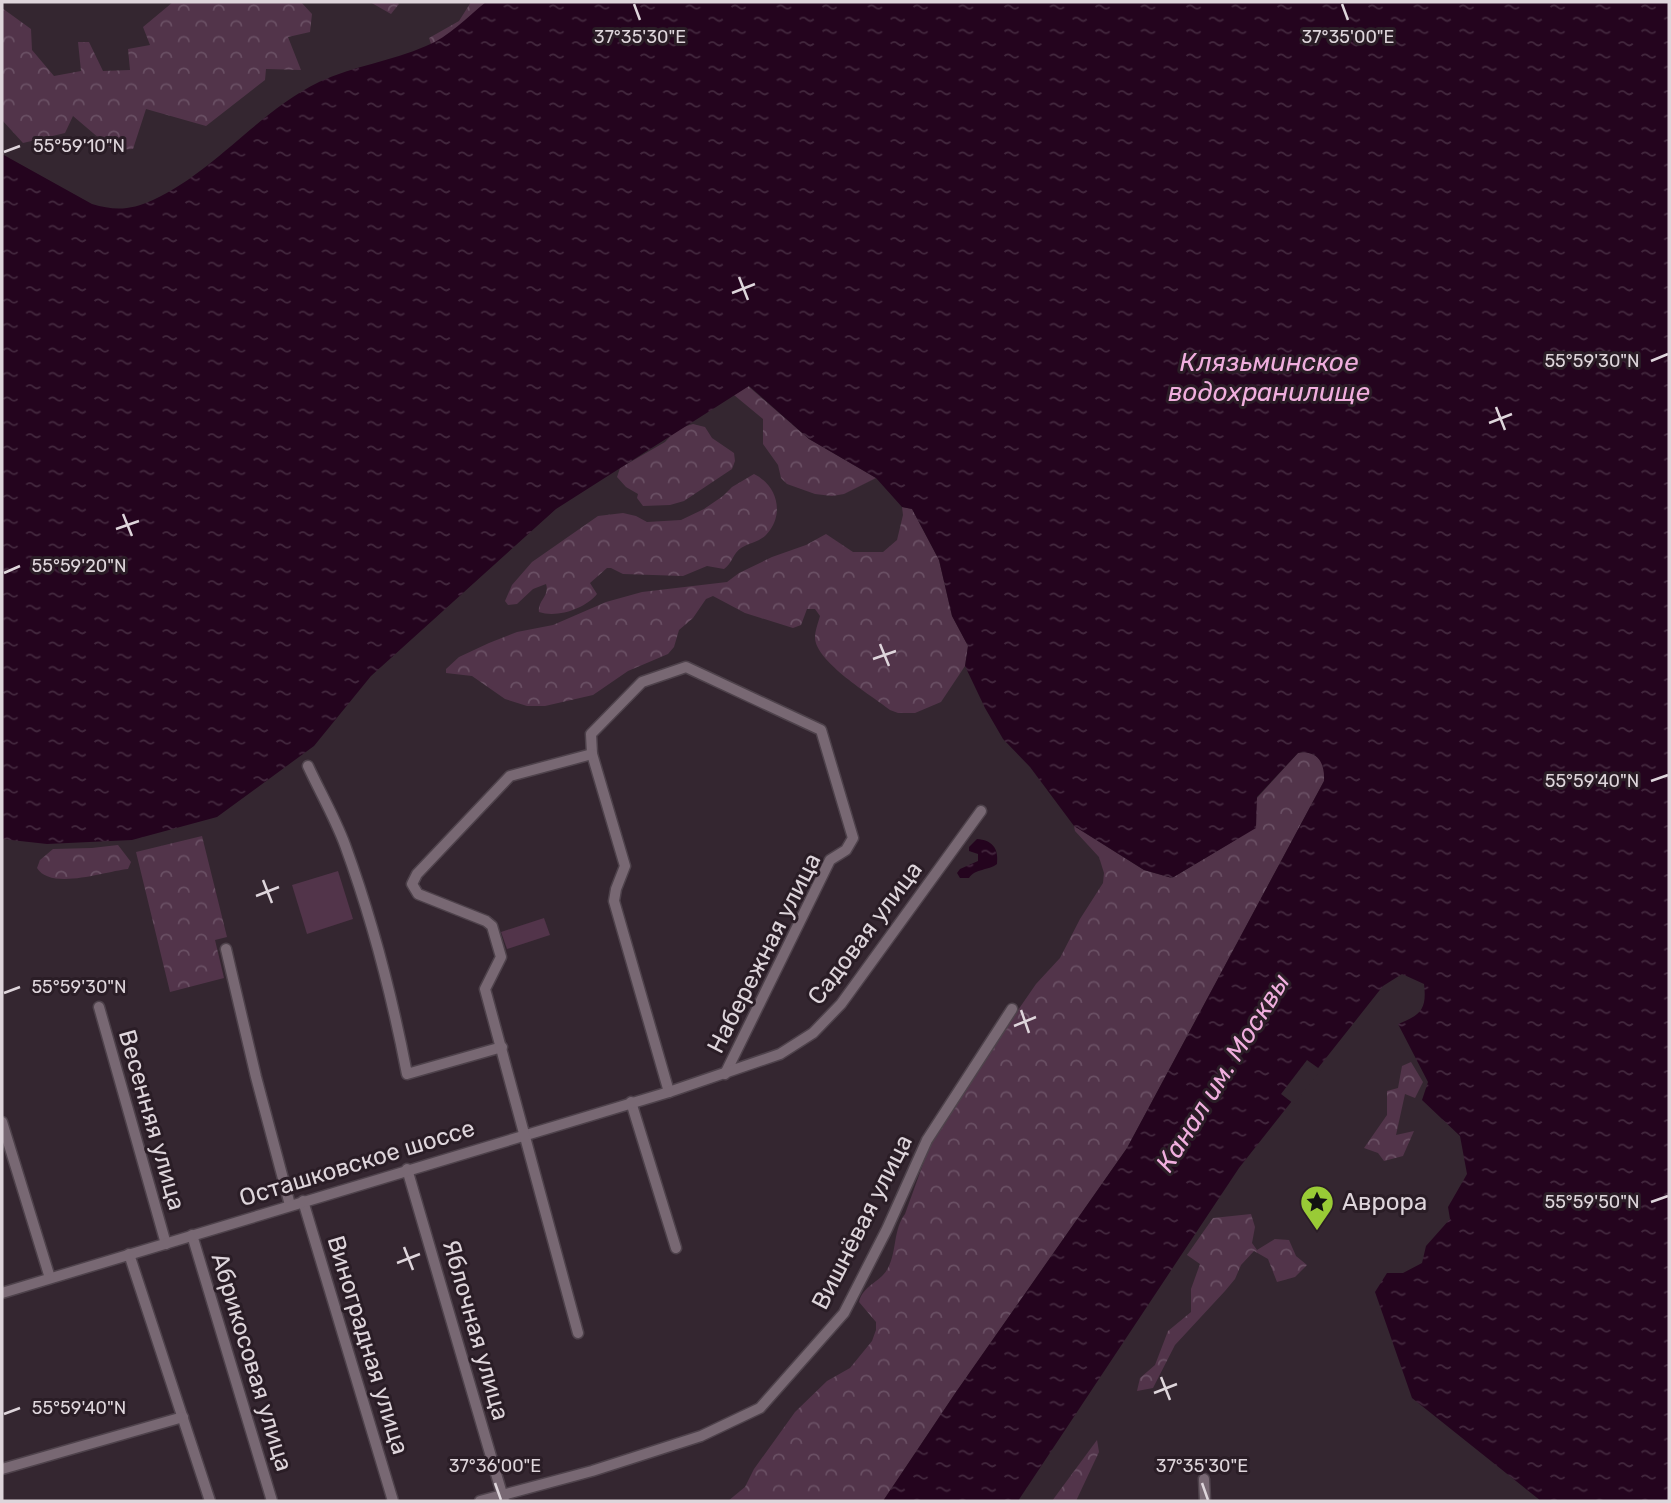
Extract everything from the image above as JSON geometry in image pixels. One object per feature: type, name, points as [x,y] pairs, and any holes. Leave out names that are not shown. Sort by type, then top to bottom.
[{"type":"street","name":"Набережная улица","points":[[592,754],[591,734],[642,682],[686,667],[821,730],[853,838],[846,850],[830,860],[725,1074]]},
{"type":"street","points":[[578,1333],[485,989],[500,957],[492,926],[486,921],[418,894],[412,884],[417,874],[510,776],[592,754],[625,866],[614,901],[670,1092]]},
{"type":"street","points":[[308,766],[344,843],[375,938],[395,1007],[407,1074],[502,1047]]},
{"type":"street","name":"Садовая улица","points":[[725,1074],[780,1054],[813,1033],[841,1004],[981,811]]},
{"type":"street","points":[[226,949],[290,1205]]},
{"type":"street","name":"Весенняя улица","points":[[99,1007],[166,1244]]},
{"type":"street","name":"Вишнёвая улица","points":[[480,1501],[503,1498],[701,1436],[760,1408],[844,1313],[887,1229],[927,1140],[1012,1009]]},
{"type":"street","name":"Осташковское шоссе","points":[[2,1293],[725,1074]]},
{"type":"street","points":[[631,1102],[676,1248]]},
{"type":"street","points":[[2,1122],[50,1278]]},
{"type":"street","name":"Яблочная улица","points":[[407,1170],[503,1498]]},
{"type":"street","name":"Виноградная улица","points":[[303,1201],[393,1501]]},
{"type":"street","name":"Абрикосовая улица","points":[[192,1236],[272,1501]]},
{"type":"street","points":[[129,1254],[210,1501]]},
{"type":"street","points":[[2,1469],[183,1417]]},
{"type":"street","points":[[1204,1479],[1205,1501]]},
{"type":"green space","points":[[173,2],[301,2],[312,14],[310,32],[288,37],[301,70],[266,69],[265,80],[206,126],[146,109],[133,149],[113,150],[73,116],[65,133],[23,143],[2,120],[2,8],[31,29],[32,50],[54,76],[81,71],[78,42],[89,42],[103,71],[130,70],[128,49],[150,45],[143,27]]},
{"type":"green space","points":[[370,2],[397,2],[399,4],[391,14]]},
{"type":"green space","points":[[471,2],[504,2],[433,50],[429,38],[459,21]]},
{"type":"green space","points":[[748,386],[809,439],[876,478],[844,494],[832,496],[815,494],[787,484],[763,444],[763,419],[734,395]]},
{"type":"green space","points":[[693,424],[705,427],[712,438],[734,453],[732,469],[684,501],[670,505],[643,506],[637,498],[638,494],[626,487],[617,477],[620,468],[665,442],[677,429]]},
{"type":"green space","points":[[754,474],[769,486],[773,493],[776,519],[766,535],[738,550],[724,569],[707,566],[683,576],[623,574],[607,568],[590,583],[597,594],[592,599],[578,608],[562,613],[539,612],[546,584],[533,589],[517,604],[508,605],[505,601],[512,585],[532,562],[598,516],[623,513],[647,522],[681,520],[704,509]]},
{"type":"green space","points":[[902,507],[912,509],[939,560],[952,616],[968,646],[965,666],[941,702],[915,713],[890,710],[858,687],[824,657],[815,638],[820,616],[815,609],[807,609],[801,625],[793,628],[745,613],[713,596],[706,599],[693,618],[679,630],[674,647],[668,654],[628,671],[593,695],[545,706],[527,706],[505,699],[472,676],[446,673],[446,669],[459,657],[517,632],[553,625],[606,602],[642,592],[727,582],[772,557],[806,545],[826,534],[853,552],[883,552],[897,540],[903,515]]},
{"type":"green space","points":[[1305,752],[1319,758],[1324,770],[1324,781],[1127,1148],[883,1501],[728,1501],[745,1487],[754,1469],[795,1412],[827,1381],[850,1368],[872,1341],[876,1322],[859,1302],[864,1291],[888,1268],[901,1220],[935,1131],[979,1063],[1036,984],[1060,958],[1103,883],[1104,873],[1099,857],[1075,831],[1074,826],[1144,870],[1172,878],[1232,842],[1257,798],[1298,753]]},
{"type":"green space","points":[[202,836],[227,937],[215,940],[224,978],[170,992],[136,852]]},
{"type":"green space","points":[[118,845],[131,862],[128,869],[66,879],[44,875],[37,868],[40,860],[53,849]]},
{"type":"green space","points":[[338,871],[353,919],[307,934],[292,885]]},
{"type":"green space","points":[[544,918],[550,935],[507,949],[501,932]]},
{"type":"green space","points":[[1411,1062],[1423,1082],[1415,1098],[1405,1094],[1396,1135],[1414,1131],[1403,1156],[1384,1161],[1378,1153],[1364,1148],[1387,1115],[1387,1091],[1398,1088],[1402,1066]]},
{"type":"green space","points":[[1251,1214],[1255,1227],[1252,1243],[1257,1250],[1275,1239],[1289,1240],[1296,1256],[1307,1265],[1295,1277],[1277,1282],[1268,1259],[1254,1251],[1241,1265],[1235,1279],[1225,1291],[1175,1345],[1153,1388],[1137,1391],[1140,1378],[1155,1365],[1168,1331],[1191,1312],[1191,1289],[1200,1264],[1187,1255],[1213,1218]]},
{"type":"green space","points":[[1097,1440],[1099,1452],[1076,1501],[1052,1501]]},
{"type":"water","name":"Клязьминское водохранилище","points":[[486,2],[1669,2],[1669,1501],[1541,1501],[1412,1398],[1375,1292],[1387,1273],[1403,1273],[1422,1263],[1426,1246],[1450,1219],[1448,1207],[1467,1174],[1460,1136],[1422,1100],[1428,1082],[1398,1024],[1421,1010],[1424,984],[1402,974],[1383,986],[1239,1168],[1018,1501],[883,1501],[1127,1148],[1324,781],[1324,775],[1319,759],[1311,754],[1298,753],[1257,797],[1256,828],[1172,878],[1144,870],[1074,826],[1030,767],[1003,739],[985,708],[965,666],[968,646],[952,616],[939,560],[912,509],[902,507],[876,478],[809,439],[749,386],[556,509],[371,676],[314,746],[217,817],[132,840],[47,844],[2,839],[2,154],[92,204],[108,208],[137,206],[153,200],[197,174],[297,94],[332,76],[400,56],[434,42]]},
{"type":"water","points":[[977,839],[987,841],[993,846],[997,853],[997,864],[969,878],[960,878],[957,873],[960,869],[978,861],[978,854],[969,851],[969,847]]},
{"type":"pier","points":[[1307,1060],[1321,1070],[1294,1104],[1281,1094]]},
{"type":"place","name":"Аврора","points":[[1317,1232]]},
{"type":"water label","name":"Канал им. Москвы","points":[[1223,1073]]}]
